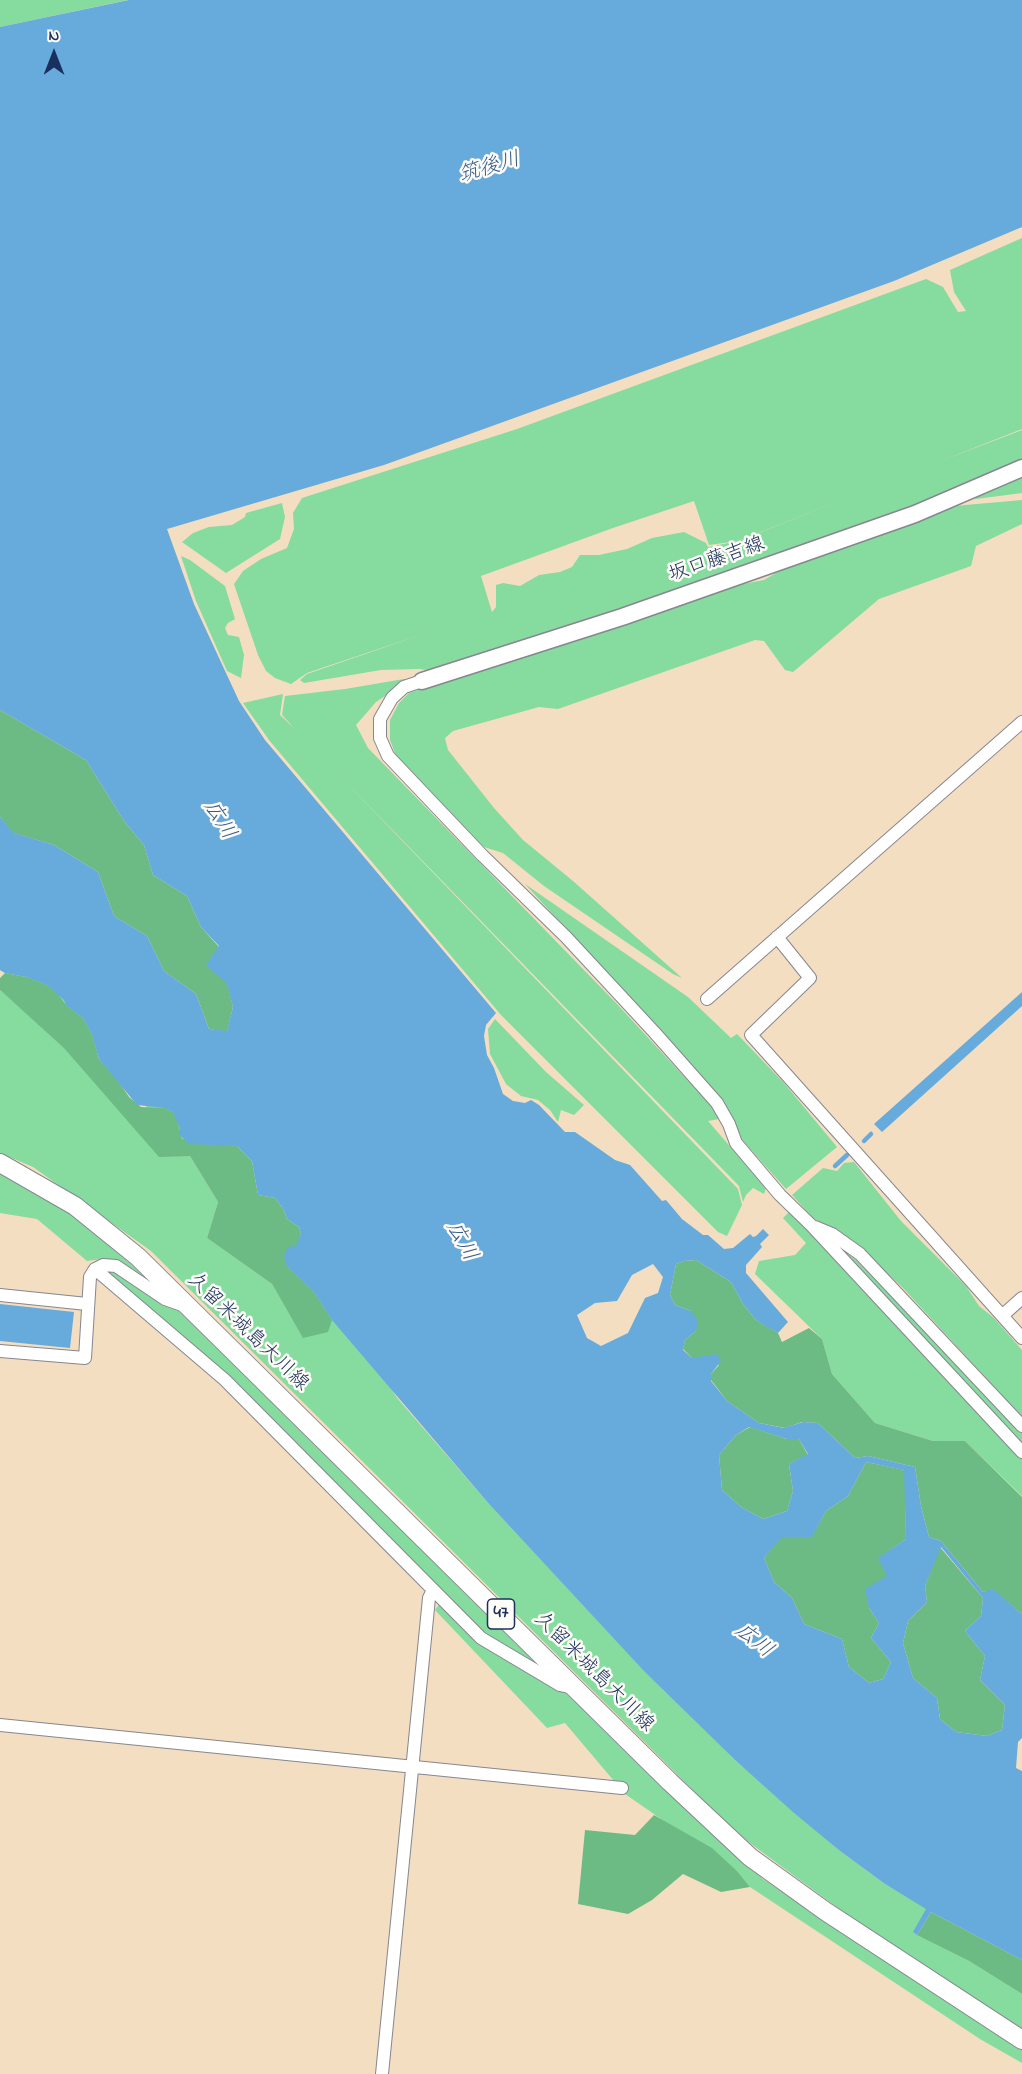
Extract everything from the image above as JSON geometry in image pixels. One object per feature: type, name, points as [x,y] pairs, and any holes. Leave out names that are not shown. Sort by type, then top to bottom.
[{"type":"main road","name":"坂口藤吉線","points":[[422,681],[622,617],[915,514],[1022,468]]},
{"type":"main road","name":"久留米城島大川線","points":[[0,1163],[75,1206],[138,1257],[670,1782],[750,1857],[825,1911],[1022,2040]]},
{"type":"street","points":[[422,681],[404,687],[392,698],[380,719],[380,738],[388,756],[482,855],[566,937],[655,1033],[717,1103],[729,1124],[736,1143],[780,1196],[811,1225],[1022,1452]]},
{"type":"street","points":[[707,999],[1022,722]]},
{"type":"street","points":[[777,937],[810,978],[751,1035],[1022,1338]]},
{"type":"street","points":[[811,1225],[832,1234],[860,1254],[1022,1426]]},
{"type":"street","points":[[0,1351],[85,1358],[90,1277],[95,1269],[103,1265],[116,1266],[165,1299],[189,1307]]},
{"type":"street","points":[[95,1269],[225,1380],[481,1638],[560,1685],[577,1689]]},
{"type":"street","points":[[0,1295],[87,1304]]},
{"type":"street","points":[[1003,1316],[1022,1298]]},
{"type":"street","points":[[381,2074],[429,1598],[433,1590]]},
{"type":"street","points":[[0,1725],[622,1788]]},
{"type":"green space","points":[[0,0],[128,0],[0,27]]},
{"type":"green space","points":[[1022,238],[1022,429],[941,461],[1022,430],[1022,462],[893,516],[684,591],[436,671],[381,670],[304,683],[300,680],[307,674],[429,632],[307,673],[291,684],[275,678],[266,671],[258,655],[234,584],[243,571],[261,559],[287,548],[294,529],[293,513],[302,498],[517,429],[926,279],[943,287],[958,312],[966,311],[954,292],[950,270]],"holes":[[[846,498],[739,541],[708,547],[706,543],[684,532],[652,538],[627,549],[599,555],[580,555],[572,567],[560,572],[539,575],[520,586],[503,583],[496,585],[496,607],[492,612],[481,576],[694,501],[709,545],[738,541]]]},
{"type":"green space","points":[[1022,474],[1022,493],[976,499],[973,497]]},
{"type":"green space","points":[[1022,500],[1022,524],[976,546],[971,566],[879,599],[793,672],[785,670],[764,641],[755,640],[558,709],[539,707],[453,731],[445,738],[448,750],[523,840],[573,881],[682,978],[544,886],[503,853],[484,847],[396,756],[390,740],[390,720],[399,703],[409,693],[733,586],[764,580],[781,570],[943,507]]},
{"type":"green space","points":[[282,503],[285,517],[280,539],[226,573],[182,542],[193,533],[209,527],[232,525],[245,517],[246,513]]},
{"type":"green space","points":[[181,556],[225,586],[235,619],[225,628],[228,635],[239,637],[244,655],[241,678],[227,671],[196,601]]},
{"type":"green space","points":[[409,680],[376,702],[356,725],[368,748],[617,1004],[713,1108],[719,1119],[708,1121],[766,1188],[764,1194],[753,1188],[743,1202],[739,1186],[336,772],[738,1189],[742,1205],[727,1236],[718,1232],[501,1015],[269,740],[243,703],[283,694],[280,715],[294,728],[282,715],[285,696]]},
{"type":"green space","points":[[0,710],[86,760],[124,821],[144,845],[153,875],[187,896],[201,927],[219,947],[233,1007],[227,1032],[209,1029],[196,994],[164,971],[147,936],[114,916],[98,872],[54,845],[13,833],[0,817]]},
{"type":"green space","points":[[0,817],[398,1399],[489,1504],[644,1670],[735,1760],[840,1851],[885,1884],[927,1909],[914,1933],[969,1961],[1022,1994],[1022,2030],[869,1931],[735,1832],[151,1251],[33,1167],[0,1153],[0,990],[190,1156],[218,1202],[207,1238],[272,1284],[303,1337],[284,1256],[27,977],[0,970]]},
{"type":"green space","points":[[525,884],[688,997],[731,1038],[737,1034],[784,1083],[837,1147],[786,1189],[743,1141],[727,1107],[713,1089]]},
{"type":"green space","points":[[5,973],[27,977],[47,985],[57,993],[66,1005],[83,1018],[92,1034],[99,1059],[129,1097],[141,1107],[165,1108],[173,1112],[177,1118],[182,1139],[237,1146],[252,1161],[258,1195],[275,1198],[284,1210],[287,1219],[299,1227],[300,1240],[286,1265],[314,1292],[332,1320],[328,1332],[303,1338],[272,1284],[207,1238],[218,1202],[190,1156],[159,1157],[64,1048],[0,990],[0,978]]},
{"type":"green space","points":[[495,1019],[546,1072],[584,1105],[574,1115],[561,1110],[558,1122],[550,1110],[538,1100],[521,1096],[506,1084],[490,1054],[488,1029]]},
{"type":"green space","points":[[854,1162],[901,1221],[966,1286],[979,1306],[994,1318],[1022,1350],[1022,1417],[903,1288],[853,1242],[813,1218],[792,1195],[823,1168],[837,1171],[844,1163]]},
{"type":"green space","points":[[0,1174],[72,1215],[163,1291],[117,1263],[101,1259],[87,1261],[37,1219],[0,1213]]},
{"type":"green space","points":[[790,1211],[1022,1459],[1022,1496],[965,1441],[933,1441],[875,1423],[832,1374],[822,1339],[755,1274],[759,1261],[795,1255],[806,1243],[783,1218]]},
{"type":"green space","points":[[837,1246],[856,1260],[1022,1432],[1022,1445]]},
{"type":"green space","points":[[696,1260],[731,1282],[743,1304],[756,1320],[778,1333],[782,1342],[809,1328],[822,1339],[832,1374],[875,1423],[933,1441],[965,1441],[1022,1497],[1022,1614],[993,1590],[983,1592],[941,1541],[929,1537],[915,1467],[868,1456],[855,1458],[818,1423],[802,1422],[785,1428],[759,1423],[727,1401],[711,1380],[711,1374],[719,1365],[703,1358],[692,1358],[683,1349],[685,1340],[696,1331],[691,1311],[675,1305],[670,1295],[676,1264]]},
{"type":"green space","points":[[107,1272],[118,1273],[180,1312],[557,1680],[484,1635]]},
{"type":"green space","points":[[750,1427],[787,1439],[799,1439],[808,1455],[789,1464],[793,1491],[787,1511],[763,1519],[741,1507],[722,1490],[719,1455],[736,1435]]},
{"type":"green space","points":[[866,1462],[905,1470],[906,1539],[879,1558],[888,1575],[869,1608],[879,1623],[871,1638],[891,1662],[883,1679],[869,1683],[849,1667],[842,1639],[804,1624],[792,1598],[774,1582],[764,1558],[781,1537],[812,1536],[826,1511],[848,1496]]},
{"type":"green space","points":[[940,1547],[983,1598],[981,1616],[965,1631],[985,1656],[980,1680],[1005,1705],[1002,1730],[987,1736],[956,1732],[940,1719],[937,1698],[913,1678],[903,1643],[908,1621],[927,1602],[925,1586]]},
{"type":"green space","points":[[440,1603],[475,1639],[573,1698],[763,1879],[988,2029],[1022,2048],[1022,2063],[980,2039],[750,1887],[738,1872],[625,1794],[565,1723],[547,1728],[435,1610]]},
{"type":"green space","points":[[654,1815],[712,1848],[738,1872],[750,1887],[721,1892],[683,1874],[652,1900],[628,1914],[578,1904],[585,1830],[635,1835]]},
{"type":"green space","points":[[931,1912],[1022,1960],[1022,1994],[969,1961],[917,1935]]},
{"type":"water","points":[[129,0],[1022,0],[1022,227],[894,281],[384,465],[167,529],[194,604],[239,701],[265,740],[496,1013],[486,1025],[484,1036],[487,1055],[503,1094],[513,1101],[525,1103],[531,1100],[539,1105],[565,1132],[575,1132],[615,1160],[630,1165],[662,1201],[666,1200],[682,1219],[703,1235],[708,1235],[724,1249],[733,1248],[750,1234],[753,1237],[756,1236],[763,1229],[769,1235],[746,1265],[746,1273],[788,1322],[778,1333],[767,1327],[756,1320],[743,1304],[731,1282],[696,1260],[684,1261],[676,1264],[670,1295],[675,1305],[691,1311],[698,1321],[696,1331],[685,1340],[683,1350],[692,1358],[717,1354],[721,1361],[711,1374],[711,1381],[727,1401],[759,1423],[784,1428],[803,1422],[818,1423],[855,1458],[868,1456],[915,1467],[929,1537],[941,1541],[983,1592],[993,1589],[1022,1614],[1022,1738],[1018,1742],[1016,1768],[1022,1771],[1022,1960],[931,1912],[917,1935],[913,1932],[926,1909],[885,1884],[840,1851],[735,1760],[644,1671],[489,1504],[332,1320],[314,1292],[286,1265],[284,1256],[288,1247],[296,1246],[301,1234],[299,1227],[287,1219],[284,1210],[275,1198],[258,1195],[252,1161],[237,1146],[189,1144],[180,1135],[180,1128],[173,1112],[165,1108],[137,1105],[99,1059],[92,1034],[83,1018],[66,1005],[64,1000],[47,985],[0,970],[0,817],[14,833],[54,845],[98,872],[114,916],[147,936],[164,971],[196,994],[209,1029],[227,1031],[233,1007],[227,984],[206,965],[219,946],[201,927],[187,896],[153,875],[144,845],[124,821],[86,760],[0,710],[0,27]],"holes":[[[653,1264],[663,1277],[658,1293],[645,1298],[628,1333],[601,1346],[587,1338],[577,1315],[595,1303],[617,1301],[632,1275]],[[749,1427],[787,1439],[799,1439],[808,1454],[789,1464],[793,1491],[787,1511],[763,1519],[741,1507],[722,1490],[719,1455],[736,1435]],[[866,1462],[904,1470],[906,1539],[878,1558],[887,1576],[865,1589],[869,1608],[879,1623],[871,1638],[891,1662],[883,1679],[869,1683],[849,1667],[842,1639],[804,1624],[792,1598],[774,1582],[764,1558],[782,1537],[812,1537],[826,1511],[848,1496]],[[941,1547],[983,1598],[981,1616],[965,1631],[985,1656],[980,1680],[1005,1705],[1002,1730],[987,1736],[956,1732],[940,1719],[937,1698],[913,1678],[903,1643],[908,1621],[927,1602],[925,1586]]]},
{"type":"water","points":[[1022,992],[1022,1006],[882,1132],[874,1124]]},
{"type":"water","points":[[0,1304],[74,1312],[70,1348],[0,1341]]},
{"type":"waterway","points":[[864,1141],[871,1134]]},
{"type":"waterway","points":[[835,1166],[847,1155]]},
{"type":"water label","name":"筑後川","points":[[490,169]]},
{"type":"water label","name":"広川","points":[[218,821]]},
{"type":"water label","name":"広川","points":[[460,1242]]},
{"type":"water label","name":"広川","points":[[753,1642]]}]
